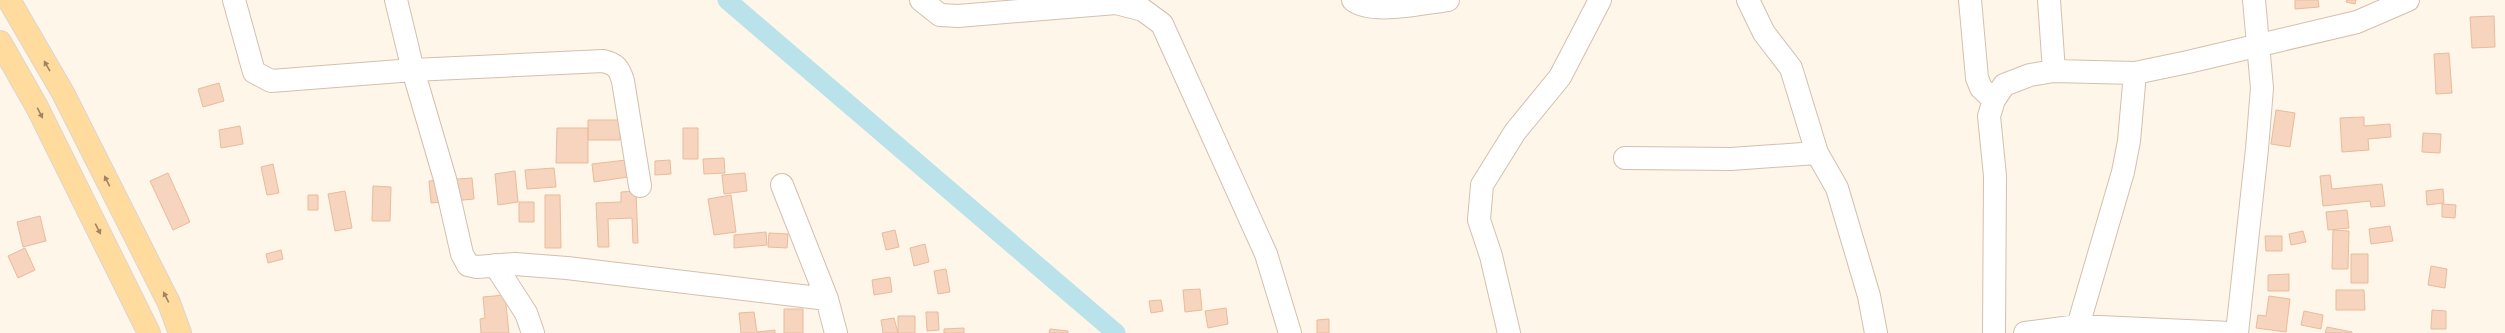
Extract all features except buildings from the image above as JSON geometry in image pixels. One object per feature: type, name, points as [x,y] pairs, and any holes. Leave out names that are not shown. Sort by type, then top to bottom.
[{"type":"main road","points":[[9,0],[63,93],[169,303],[180,333]]},
{"type":"main road","points":[[0,42],[37,107],[149,333]]},
{"type":"street","points":[[234,0],[254,72],[271,81],[413,70],[603,61],[614,64],[620,70],[623,81],[640,186]]},
{"type":"street","points":[[396,0],[413,70],[445,179],[462,254],[468,265],[477,267],[495,265],[567,268],[827,299]]},
{"type":"street","points":[[921,0],[940,15],[958,16],[1116,3],[1143,10],[1162,24],[1266,254],[1290,333]]},
{"type":"street","points":[[1353,0],[1357,3],[1379,8],[1448,0]]},
{"type":"street","points":[[1509,333],[1491,256],[1479,220],[1482,185],[1515,132],[1560,77],[1581,32],[1600,0]]},
{"type":"street","points":[[1748,0],[1764,33],[1791,68],[1817,153],[1837,188],[1869,296],[1876,333]]},
{"type":"street","points":[[1970,0],[1977,78],[1981,88],[1994,100]]},
{"type":"street","points":[[2049,0],[2054,71]]},
{"type":"street","points":[[2237,333],[2258,141],[2262,88],[2254,0]]},
{"type":"street","points":[[1994,333],[1995,176],[1989,116],[1994,100],[2004,85],[2030,75],[2054,71],[2135,73],[2357,22],[2408,0]]},
{"type":"street","points":[[2078,326],[2123,172],[2129,141],[2135,73]]},
{"type":"street","points":[[1625,158],[1731,159],[1817,153]]},
{"type":"street","points":[[782,185],[827,299],[836,333]]},
{"type":"street","points":[[495,265],[526,313],[533,333]]},
{"type":"street","points":[[2025,333],[2078,326],[2230,333]]},
{"type":"waterway","points":[[727,0],[1116,333]]}]
